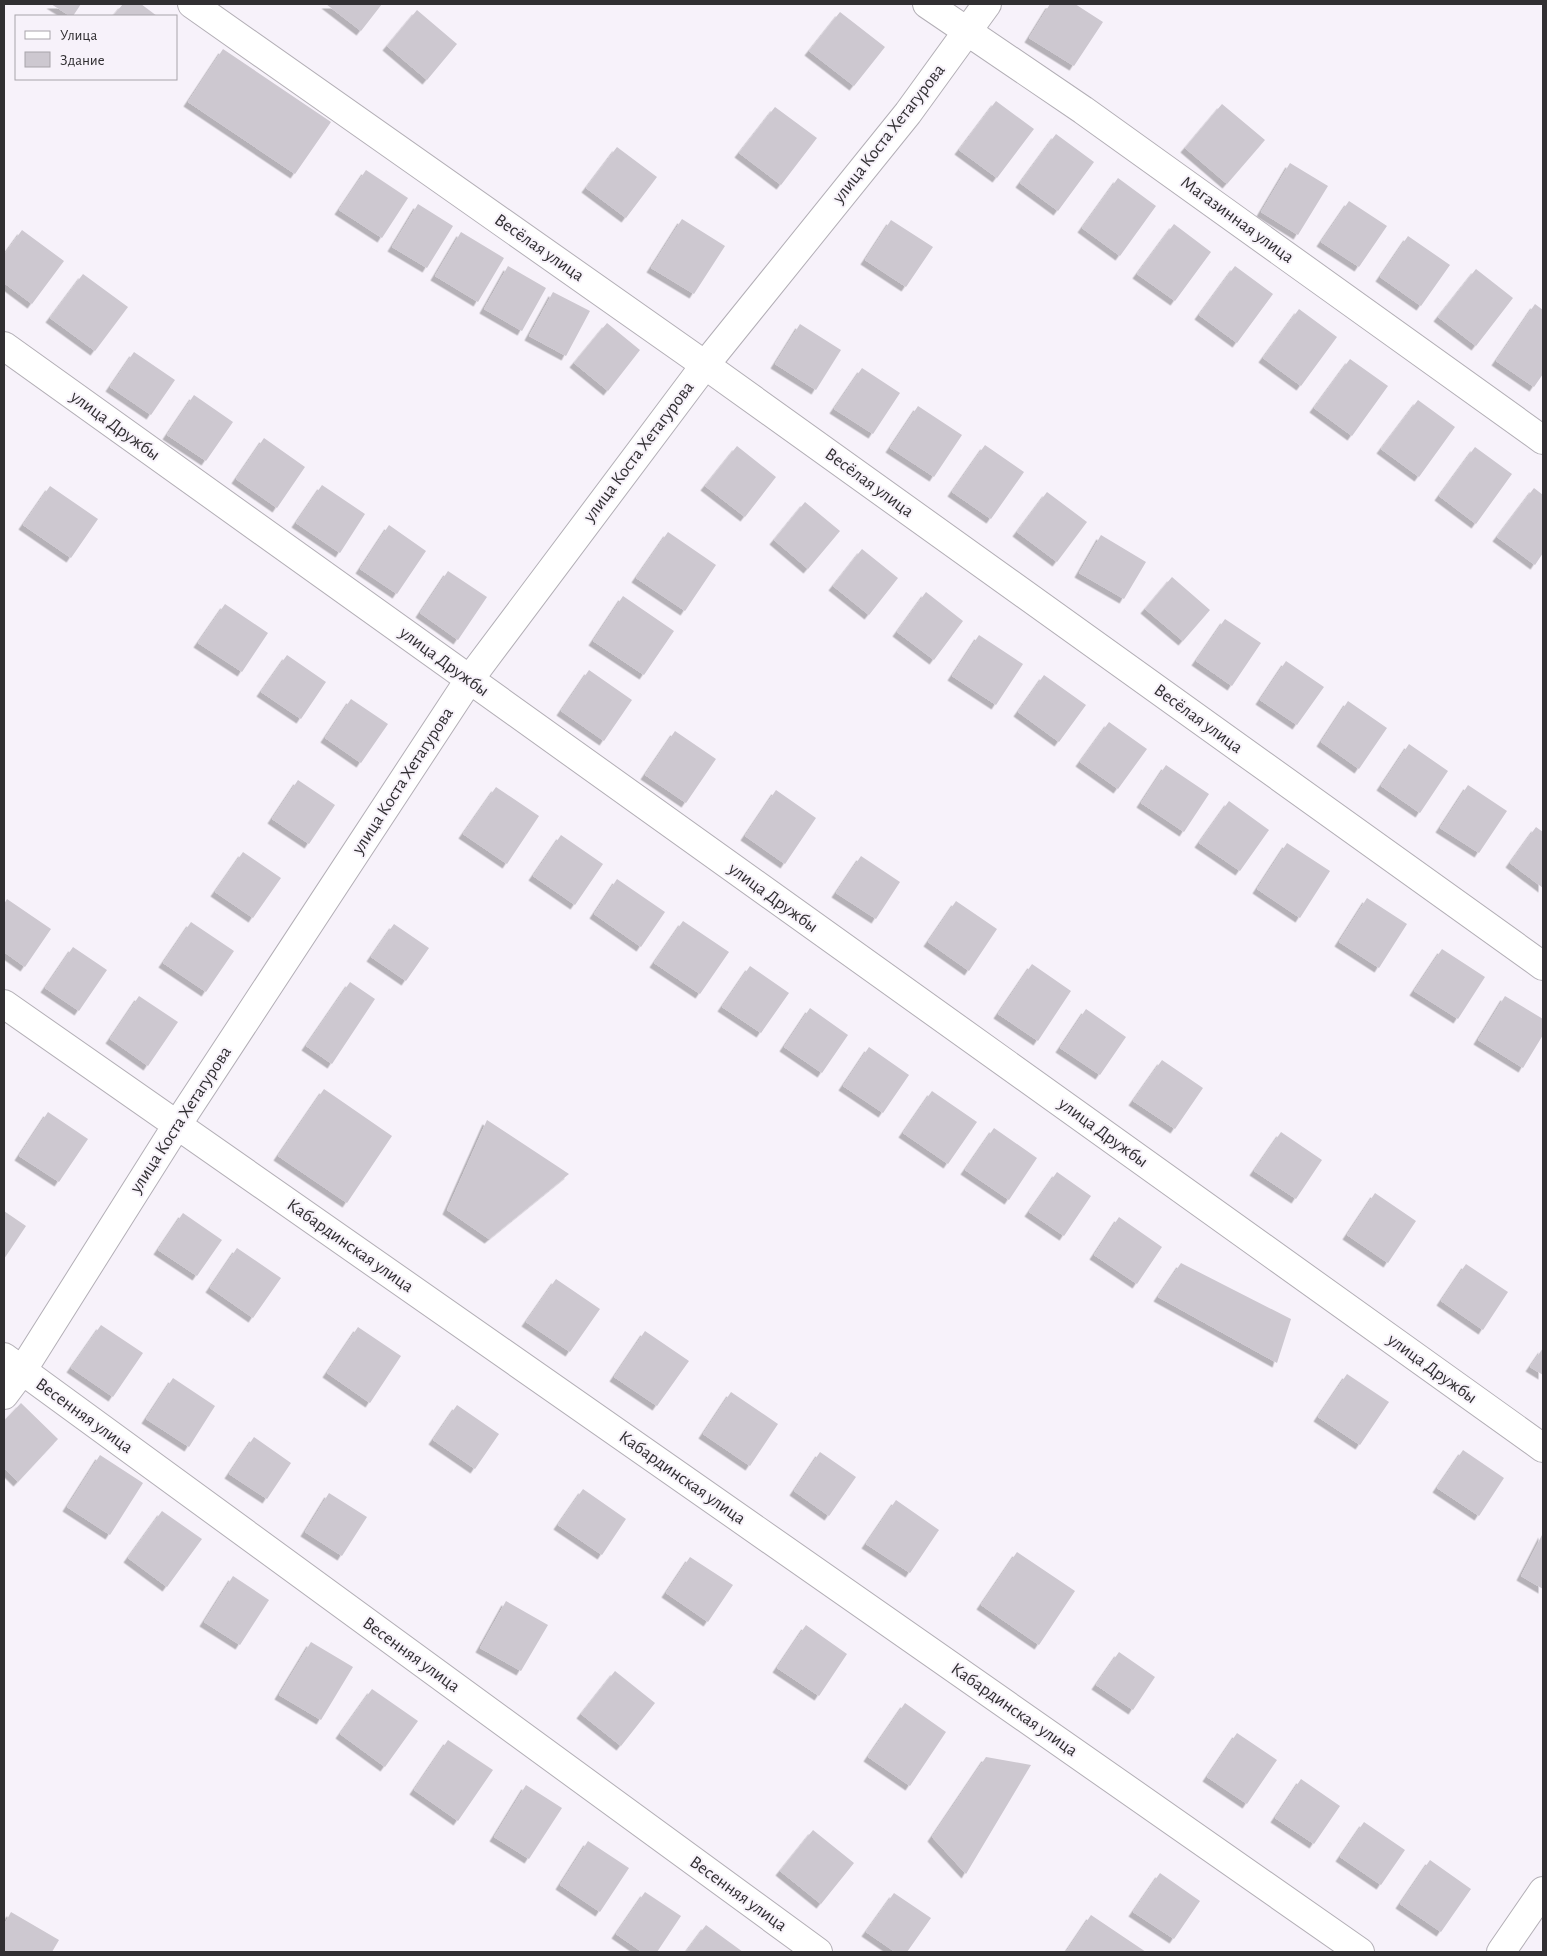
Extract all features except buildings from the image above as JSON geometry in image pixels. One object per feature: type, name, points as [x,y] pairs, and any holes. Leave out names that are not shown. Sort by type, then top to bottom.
[{"type":"street","name":"Весёлая улица","points":[[192,4],[705,364],[1543,966]]},
{"type":"street","name":"Магазинная улица","points":[[927,4],[1083,110],[1543,440]]},
{"type":"street","name":"улица Коста Хетагурова","points":[[4,1395],[13,1364],[177,1125],[469,680],[705,364],[908,113],[988,4]]},
{"type":"street","name":"улица Дружбы","points":[[4,346],[1543,1448]]},
{"type":"street","name":"Кабардинская улица","points":[[4,1004],[1360,1952]]},
{"type":"street","name":"Весенняя улица","points":[[13,1364],[818,1952]]},
{"type":"street","points":[[1501,1952],[1543,1891]]}]
